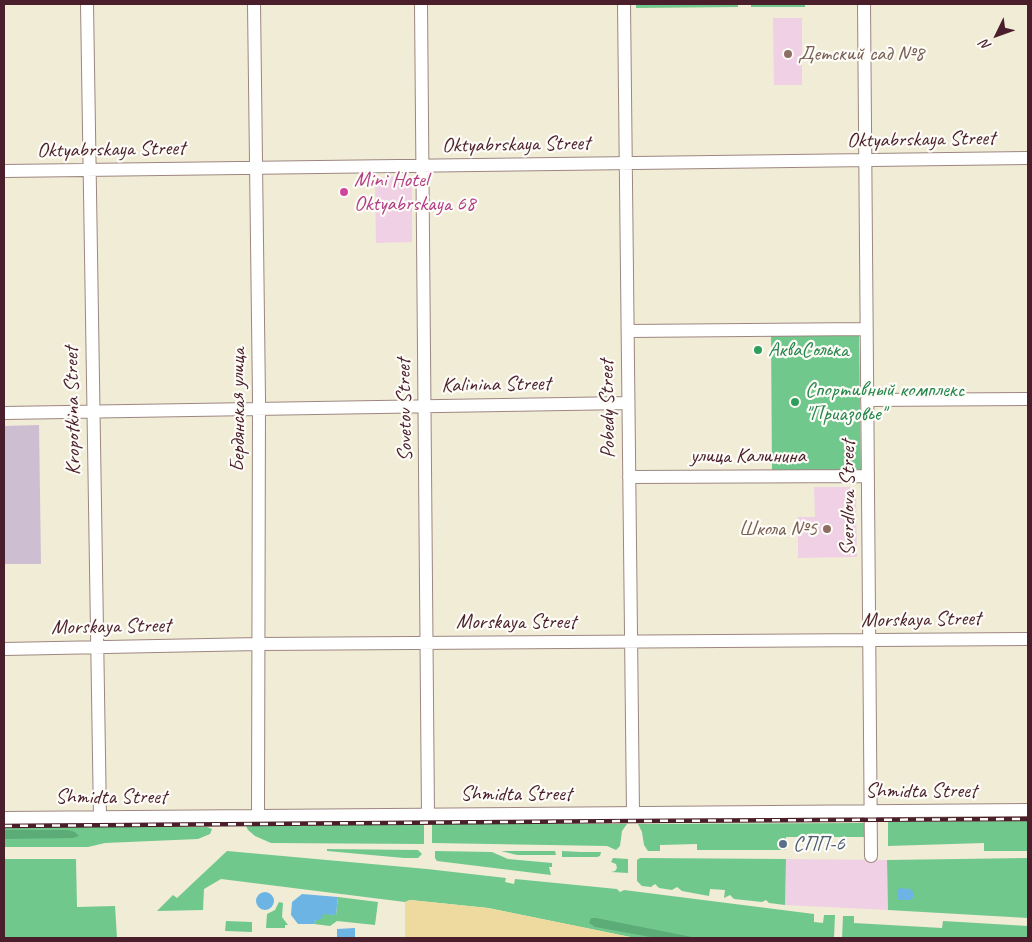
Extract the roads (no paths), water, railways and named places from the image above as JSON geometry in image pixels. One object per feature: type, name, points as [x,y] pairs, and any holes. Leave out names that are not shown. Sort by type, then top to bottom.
[{"type":"street","name":"Kropotkina Street","points":[[87,4],[100,818]]},
{"type":"street","name":"Бердянская улица","points":[[254,4],[259,409],[258,816]]},
{"type":"street","name":"Sovetov Street","points":[[421,4],[428,815]]},
{"type":"street","name":"Pobedy Street","points":[[624,4],[633,813]]},
{"type":"street","name":"Sverdlova Street","points":[[864,4],[871,856]]},
{"type":"street","name":"Oktyabrskaya Street","points":[[4,171],[1028,158]]},
{"type":"street","points":[[628,331],[866,329]]},
{"type":"street","points":[[867,400],[1028,399]]},
{"type":"street","name":"Kalinina Street","points":[[4,413],[628,403]]},
{"type":"street","name":"улица Калинина","points":[[629,477],[868,476]]},
{"type":"street","name":"Morskaya Street","points":[[4,648],[259,644],[1028,639]]},
{"type":"street","name":"Shmidta Street","points":[[4,818],[1028,810]]},
{"type":"water","points":[[900,888],[910,889],[913,892],[913,898],[910,900],[899,900],[897,891]]},
{"type":"water","points":[[265,892],[271,895],[274,901],[271,907],[265,910],[259,907],[256,901],[259,895]]},
{"type":"water","points":[[302,894],[338,897],[336,915],[323,914],[322,918],[316,920],[314,924],[298,924],[291,915],[292,902]]},
{"type":"water","points":[[355,928],[355,938],[337,938],[337,929]]},
{"type":"railway","points":[[4,826],[1028,819]]},
{"type":"place","name":"Детский сад №8","points":[[788,54]]},
{"type":"place","name":"Mini Hotel Oktyabrskaya 68","points":[[344,192]]},
{"type":"place","name":"АкваСолька","points":[[758,350]]},
{"type":"place","name":"Спортивный комплекс \"Приазовье\"","points":[[795,402]]},
{"type":"place","name":"Школа №5","points":[[827,529]]},
{"type":"place","name":"СПП-6","points":[[783,844]]}]
